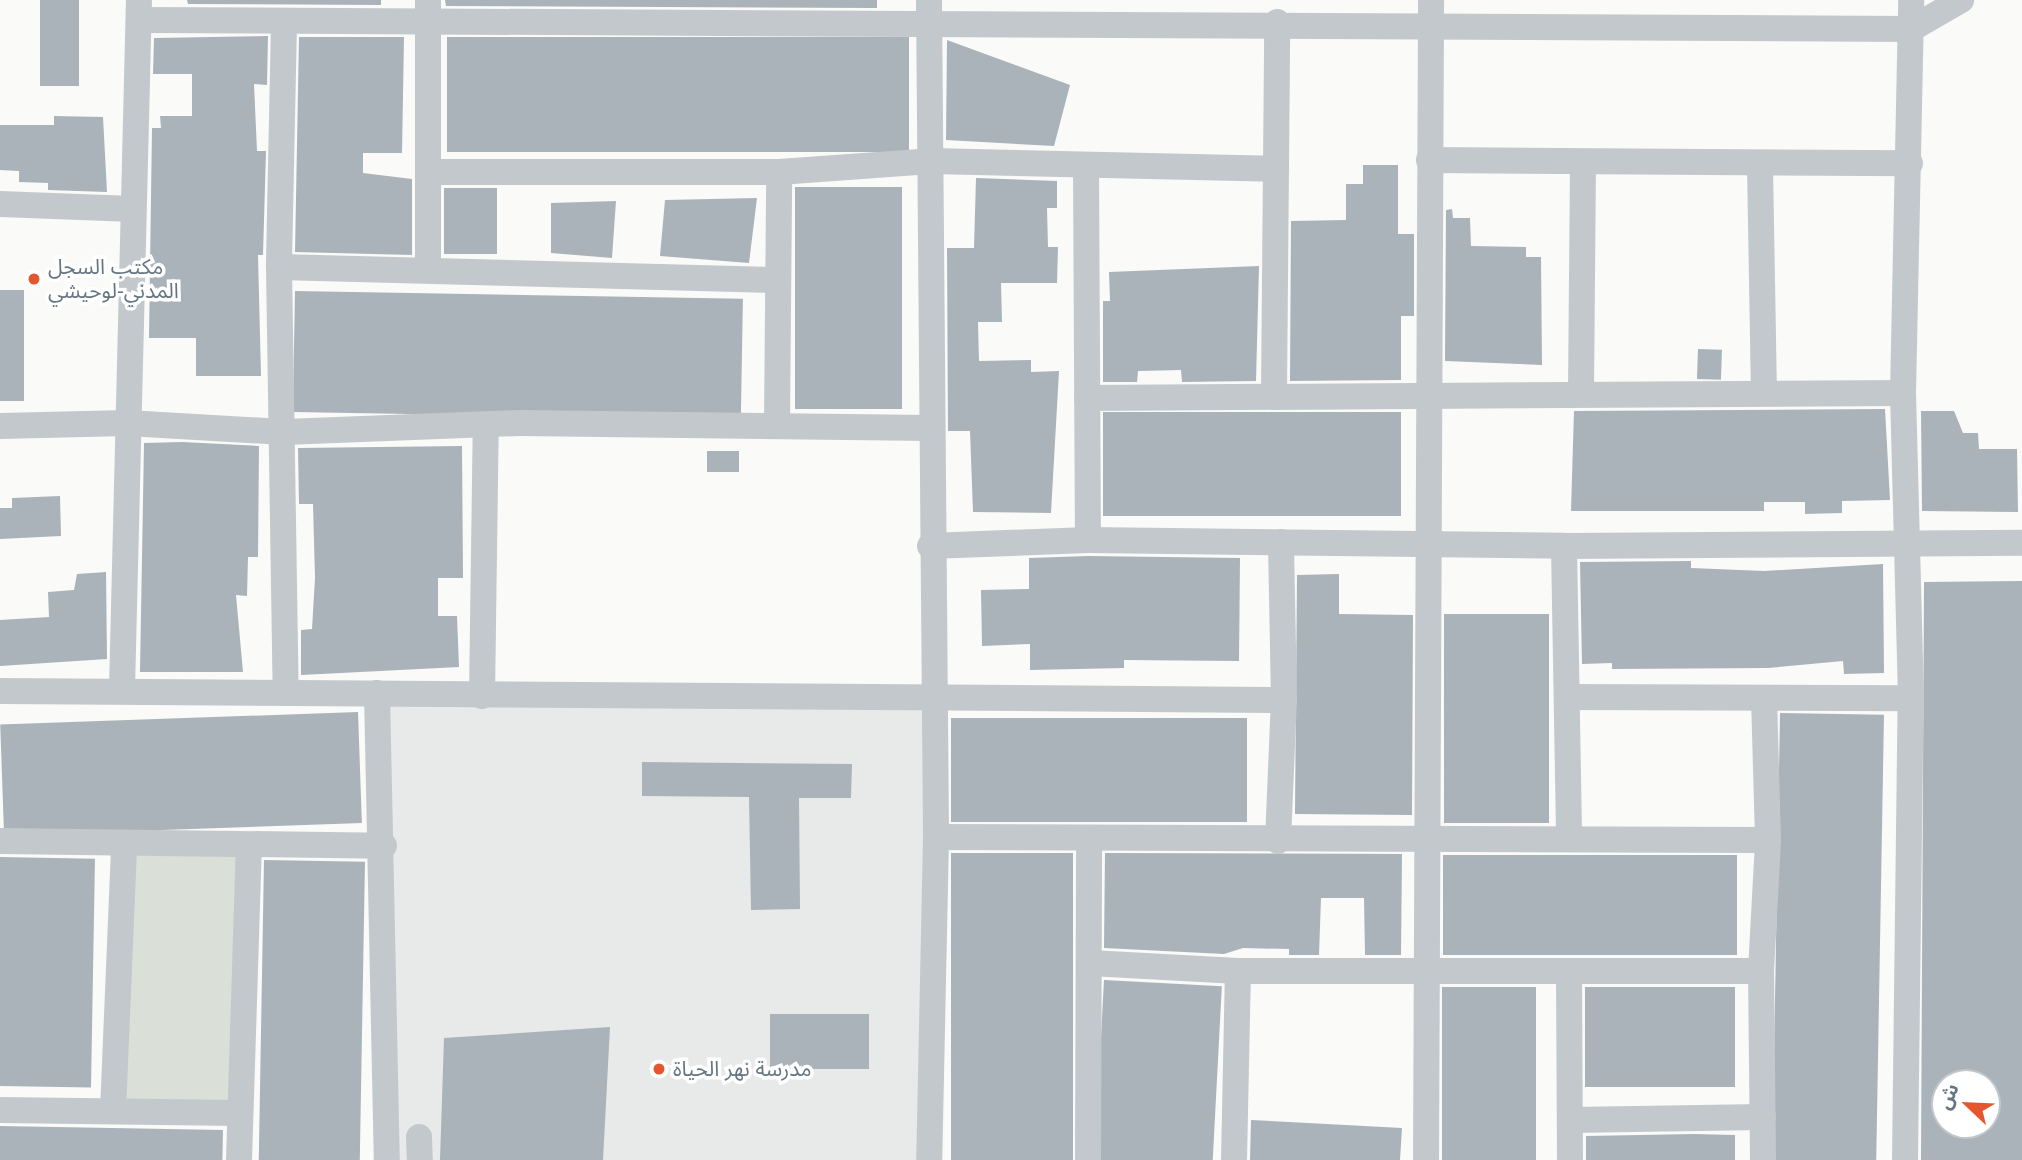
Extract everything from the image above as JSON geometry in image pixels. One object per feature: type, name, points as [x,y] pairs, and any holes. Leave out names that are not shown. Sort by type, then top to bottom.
[{"type":"street","points":[[1905,1160],[1911,698],[1903,393],[1910,163],[1911,0]]},
{"type":"street","points":[[122,690],[139,10],[284,23],[428,10],[929,12],[1277,22],[1431,12],[1911,29],[1961,0]]},
{"type":"street","points":[[428,10],[428,269]]},
{"type":"street","points":[[929,12],[930,546],[936,836],[929,1160]]},
{"type":"street","points":[[1426,1160],[1431,12]]},
{"type":"street","points":[[1274,394],[1277,22]]},
{"type":"street","points":[[284,23],[279,267],[285,432],[286,692]]},
{"type":"street","points":[[1429,160],[1760,166],[1910,163]]},
{"type":"street","points":[[430,172],[779,172],[931,161],[1086,167],[1276,169]]},
{"type":"street","points":[[1581,392],[1583,164]]},
{"type":"street","points":[[1760,166],[1764,391]]},
{"type":"street","points":[[1086,167],[1088,540]]},
{"type":"street","points":[[777,425],[779,172]]},
{"type":"street","points":[[0,204],[133,209]]},
{"type":"street","points":[[279,267],[778,280]]},
{"type":"street","points":[[1087,398],[1428,392],[1903,393]]},
{"type":"street","points":[[0,426],[127,423],[285,432],[486,426],[777,425],[930,428]]},
{"type":"street","points":[[482,696],[486,426]]},
{"type":"street","points":[[930,546],[1088,540],[1564,547],[1905,540],[2022,543]]},
{"type":"street","points":[[1278,841],[1284,700],[1281,542]]},
{"type":"street","points":[[1564,547],[1569,696],[1569,839]]},
{"type":"street","points":[[0,691],[122,690],[933,700],[1284,700]]},
{"type":"street","points":[[377,693],[384,846],[387,1160]]},
{"type":"street","points":[[1569,696],[1765,701],[1911,698]]},
{"type":"street","points":[[1763,1160],[1761,971],[1768,841],[1765,701]]},
{"type":"street","points":[[936,836],[1426,843],[1569,839],[1768,841]]},
{"type":"street","points":[[1088,1160],[1089,840]]},
{"type":"street","points":[[0,841],[384,846]]},
{"type":"street","points":[[113,1111],[124,844]]},
{"type":"street","points":[[239,1160],[249,845]]},
{"type":"street","points":[[1090,963],[1238,971],[1427,967],[1569,971],[1761,971]]},
{"type":"street","points":[[1234,1160],[1238,971]]},
{"type":"street","points":[[1569,971],[1570,1160]]},
{"type":"street","points":[[0,1110],[240,1113]]},
{"type":"street","points":[[1570,1120],[1763,1117]]},
{"type":"shaded area","points":[[386,699],[929,699],[929,1160],[386,1160]]},
{"type":"shaded area","points":[[124,845],[249,845],[249,1111],[124,1111]]},
{"type":"building","points":[[40,0],[79,0],[79,86],[40,86]]},
{"type":"building","points":[[187,0],[381,0],[381,5],[188,4]]},
{"type":"building","points":[[445,0],[877,0],[877,8],[446,6]]},
{"type":"building","points":[[268,36],[267,85],[254,84],[257,151],[266,151],[263,255],[258,255],[261,376],[196,376],[196,338],[149,338],[152,128],[161,128],[160,116],[192,116],[192,74],[153,74],[154,38]]},
{"type":"building","points":[[299,37],[404,37],[402,153],[363,153],[363,173],[412,179],[412,255],[295,252]]},
{"type":"building","points":[[447,37],[909,37],[909,152],[447,152]]},
{"type":"building","points":[[947,40],[1070,85],[1054,146],[946,140]]},
{"type":"building","points":[[54,116],[103,117],[107,192],[48,190],[48,183],[19,182],[19,171],[0,170],[0,125],[54,125]]},
{"type":"building","points":[[1363,165],[1398,165],[1398,234],[1414,234],[1414,316],[1401,316],[1401,380],[1290,381],[1291,221],[1346,220],[1346,184],[1363,184]]},
{"type":"building","points":[[976,178],[1057,181],[1057,208],[1047,208],[1048,247],[1058,247],[1057,283],[1001,283],[1002,322],[978,322],[979,361],[1031,360],[1031,372],[1059,371],[1051,513],[973,512],[970,431],[948,431],[947,248],[974,248]]},
{"type":"building","points":[[795,187],[902,187],[902,409],[795,409]]},
{"type":"building","points":[[444,188],[497,188],[497,254],[444,254]]},
{"type":"building","points":[[757,198],[749,263],[660,256],[665,200]]},
{"type":"building","points":[[616,201],[612,258],[551,253],[551,203]]},
{"type":"building","points":[[1452,209],[1453,218],[1470,218],[1471,246],[1526,247],[1526,257],[1541,257],[1542,365],[1445,361],[1446,210]]},
{"type":"building","points":[[1259,266],[1256,381],[1182,382],[1181,370],[1138,371],[1137,382],[1103,382],[1103,301],[1110,301],[1109,272]]},
{"type":"building","points":[[0,290],[24,290],[24,401],[0,401]]},
{"type":"building","points":[[295,291],[743,299],[741,420],[293,412]]},
{"type":"building","points":[[1698,349],[1722,350],[1721,380],[1697,379]]},
{"type":"building","points":[[1885,409],[1890,500],[1842,501],[1842,513],[1805,514],[1805,502],[1764,502],[1764,511],[1571,511],[1574,411]]},
{"type":"building","points":[[1921,411],[1954,411],[1963,433],[1978,433],[1979,449],[2017,449],[2018,512],[1922,511]]},
{"type":"building","points":[[1103,412],[1401,412],[1401,516],[1103,516]]},
{"type":"building","points":[[144,443],[259,446],[258,557],[248,557],[247,596],[236,595],[243,672],[140,672]]},
{"type":"building","points":[[462,446],[463,578],[438,578],[438,616],[457,616],[459,667],[301,675],[301,630],[312,629],[315,578],[313,504],[299,504],[298,448]]},
{"type":"building","points":[[707,451],[739,451],[739,472],[707,472]]},
{"type":"building","points":[[60,496],[61,536],[0,539],[0,508],[12,508],[12,498]]},
{"type":"building","points":[[1029,558],[1240,558],[1239,661],[1124,660],[1124,668],[1030,670],[1030,644],[982,646],[981,590],[1029,589]]},
{"type":"building","points":[[1691,561],[1691,568],[1764,571],[1883,564],[1884,673],[1844,674],[1843,661],[1768,668],[1612,669],[1612,663],[1582,664],[1580,562]]},
{"type":"building","points":[[106,572],[107,659],[0,666],[0,620],[49,617],[48,592],[74,590],[77,574]]},
{"type":"building","points":[[1339,574],[1339,614],[1413,615],[1412,815],[1295,814],[1297,575]]},
{"type":"building","points":[[2022,581],[2022,1160],[1921,1160],[1924,582]]},
{"type":"building","points":[[1444,614],[1549,614],[1549,823],[1444,823]]},
{"type":"building","points":[[358,712],[362,823],[4,835],[0,724]]},
{"type":"building","points":[[1780,713],[1884,715],[1876,1160],[1772,1160]]},
{"type":"building","points":[[951,718],[1247,718],[1247,822],[951,822]]},
{"type":"building","points":[[642,762],[852,764],[851,798],[799,798],[800,909],[751,910],[749,797],[642,796]]},
{"type":"building","points":[[951,853],[1073,853],[1073,1160],[951,1160]]},
{"type":"building","points":[[1105,853],[1402,854],[1401,955],[1365,955],[1364,898],[1321,898],[1319,955],[1289,955],[1289,949],[1243,948],[1224,954],[1104,948]]},
{"type":"building","points":[[1443,855],[1737,855],[1737,955],[1443,955]]},
{"type":"building","points":[[0,857],[95,859],[91,1088],[0,1086]]},
{"type":"building","points":[[264,860],[365,862],[360,1160],[259,1160]]},
{"type":"building","points":[[1104,980],[1222,986],[1213,1160],[1095,1160]]},
{"type":"building","points":[[1442,987],[1536,987],[1536,1160],[1442,1160]]},
{"type":"building","points":[[1585,987],[1735,987],[1735,1087],[1585,1087]]},
{"type":"building","points":[[770,1014],[869,1014],[869,1069],[770,1069]]},
{"type":"building","points":[[610,1027],[603,1160],[440,1160],[444,1038]]},
{"type":"building","points":[[1251,1120],[1402,1128],[1400,1160],[1250,1160]]},
{"type":"building","points":[[0,1126],[223,1130],[222,1160],[0,1160]]},
{"type":"building","points":[[1735,1135],[1735,1160],[1586,1160],[1586,1136]]},
{"type":"place","name":"مكتب السجل المدني-لوحيشي","points":[[34,279]]},
{"type":"place","name":"مدرسة نهر الحياة","points":[[659,1069]]}]
